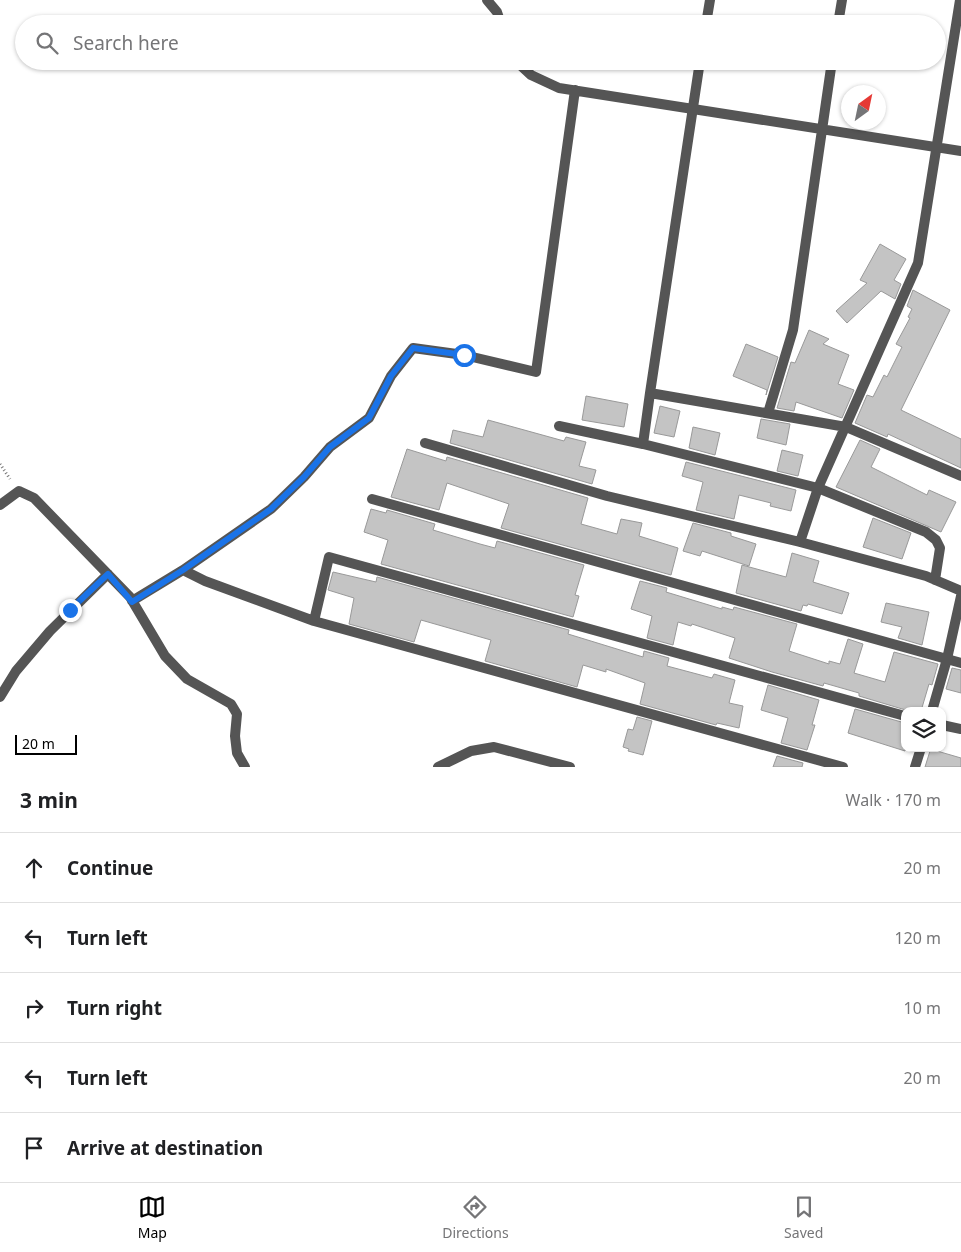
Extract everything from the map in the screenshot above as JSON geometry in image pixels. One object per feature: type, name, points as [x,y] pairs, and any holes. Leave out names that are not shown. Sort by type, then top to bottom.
[{"type":"street","points":[[487,0],[498,15]]},
{"type":"street","points":[[708,15],[710,0]]},
{"type":"street","points":[[840,15],[842,0]]},
{"type":"street","points":[[800,542],[818,488],[918,263],[935,146],[960,0]]},
{"type":"street","points":[[526,70],[531,75],[559,88],[821,130],[961,150]]},
{"type":"street","points":[[642,444],[699,70]]},
{"type":"street","points":[[768,413],[793,330],[831,70]]},
{"type":"street","points":[[132,602],[183,570],[271,509],[304,477],[330,447],[369,418],[391,376],[413,348],[464,355],[536,372],[576,90]]},
{"type":"street","points":[[650,393],[846,427],[961,476]]},
{"type":"street","points":[[559,426],[642,444],[818,488],[926,532],[936,540],[940,548],[935,580]]},
{"type":"street","points":[[425,443],[607,496],[800,542],[926,576],[961,591]]},
{"type":"street","points":[[0,505],[19,491],[34,498],[108,574],[132,602],[166,656],[187,680],[231,704],[237,714],[235,736],[237,753],[245,767]]},
{"type":"street","points":[[372,499],[961,663]]},
{"type":"street","points":[[314,621],[329,556],[901,715]]},
{"type":"street","points":[[183,570],[205,581],[314,621],[843,767]]},
{"type":"street","points":[[0,697],[16,670],[50,631],[108,574]]},
{"type":"street","points":[[933,707],[947,659],[961,596]]},
{"type":"street","points":[[946,726],[961,729]]},
{"type":"street","points":[[438,767],[471,751],[494,747],[570,767]]},
{"type":"street","points":[[915,767],[920,752]]},
{"type":"building","points":[[880,244],[906,259],[894,280],[901,284],[895,299],[881,291],[847,323],[836,311],[867,283],[860,280]]},
{"type":"building","points":[[913,290],[950,310],[901,410],[961,439],[961,468],[888,434],[887,437],[855,423],[867,395],[873,397],[884,375],[887,377],[902,347],[896,344],[910,318],[908,317],[912,309],[907,306]]},
{"type":"building","points":[[809,330],[829,339],[823,344],[849,355],[838,384],[854,390],[842,418],[796,402],[794,411],[777,408],[791,362],[795,363]]},
{"type":"building","points":[[746,344],[778,357],[766,395],[767,390],[733,376]]},
{"type":"building","points":[[586,396],[628,404],[624,427],[582,420]]},
{"type":"building","points":[[660,406],[680,411],[674,437],[654,433]]},
{"type":"building","points":[[761,419],[790,424],[786,445],[757,438]]},
{"type":"building","points":[[488,420],[564,441],[566,437],[586,442],[579,466],[596,470],[592,484],[450,443],[453,430],[483,437]]},
{"type":"building","points":[[693,427],[720,433],[715,455],[689,448]]},
{"type":"building","points":[[860,440],[880,449],[871,467],[927,495],[929,490],[956,502],[941,532],[836,487]]},
{"type":"building","points":[[407,449],[446,461],[447,457],[588,498],[581,524],[617,534],[621,519],[642,523],[639,536],[678,548],[671,575],[501,528],[509,504],[447,483],[439,510],[391,497]]},
{"type":"building","points":[[782,450],[803,455],[798,476],[777,471]]},
{"type":"building","points":[[686,462],[796,490],[791,511],[770,506],[771,503],[739,495],[734,519],[696,510],[703,482],[682,476]]},
{"type":"building","points":[[371,509],[386,513],[387,510],[435,524],[433,530],[495,548],[497,541],[584,565],[575,595],[579,596],[573,617],[381,564],[388,540],[364,532]]},
{"type":"building","points":[[873,518],[911,533],[902,559],[863,547]]},
{"type":"building","points":[[693,523],[731,533],[731,536],[756,544],[749,566],[702,551],[700,556],[683,551]]},
{"type":"building","points":[[792,553],[819,561],[813,582],[849,593],[842,614],[808,604],[807,606],[803,605],[801,611],[736,593],[742,565],[786,577]]},
{"type":"building","points":[[333,572],[376,582],[377,577],[569,630],[568,634],[643,657],[644,651],[669,658],[667,666],[712,678],[714,674],[735,680],[729,703],[743,706],[739,728],[717,723],[716,725],[640,704],[645,683],[606,669],[606,672],[583,665],[577,687],[485,661],[491,640],[421,620],[414,642],[349,624],[354,598],[328,590]]},
{"type":"building","points":[[640,581],[667,588],[666,592],[722,609],[722,607],[733,610],[734,607],[797,624],[789,651],[829,664],[829,661],[840,664],[848,639],[863,644],[854,673],[885,682],[894,652],[938,664],[932,685],[929,684],[922,707],[901,707],[901,709],[859,696],[859,693],[824,683],[823,686],[729,658],[735,638],[692,624],[691,626],[678,622],[673,645],[647,638],[652,616],[631,609]]},
{"type":"building","points":[[886,603],[929,612],[922,645],[898,638],[902,627],[881,622]]},
{"type":"building","points":[[952,668],[961,670],[961,693],[946,689]]},
{"type":"building","points":[[768,685],[819,700],[812,725],[815,725],[807,750],[781,743],[788,718],[761,710]]},
{"type":"building","points":[[855,709],[901,722],[901,750],[848,733]]},
{"type":"building","points":[[637,717],[652,721],[643,755],[628,751],[629,749],[623,747],[628,729],[633,730]]},
{"type":"building","points":[[930,752],[940,752],[961,758],[961,767],[925,767]]},
{"type":"building","points":[[777,756],[803,763],[802,767],[773,767]]},
{"type":"route","points":[[70,610],[108,574],[130,597],[132,602],[183,570],[271,509],[304,477],[330,447],[369,418],[391,376],[413,348],[464,355]]}]
